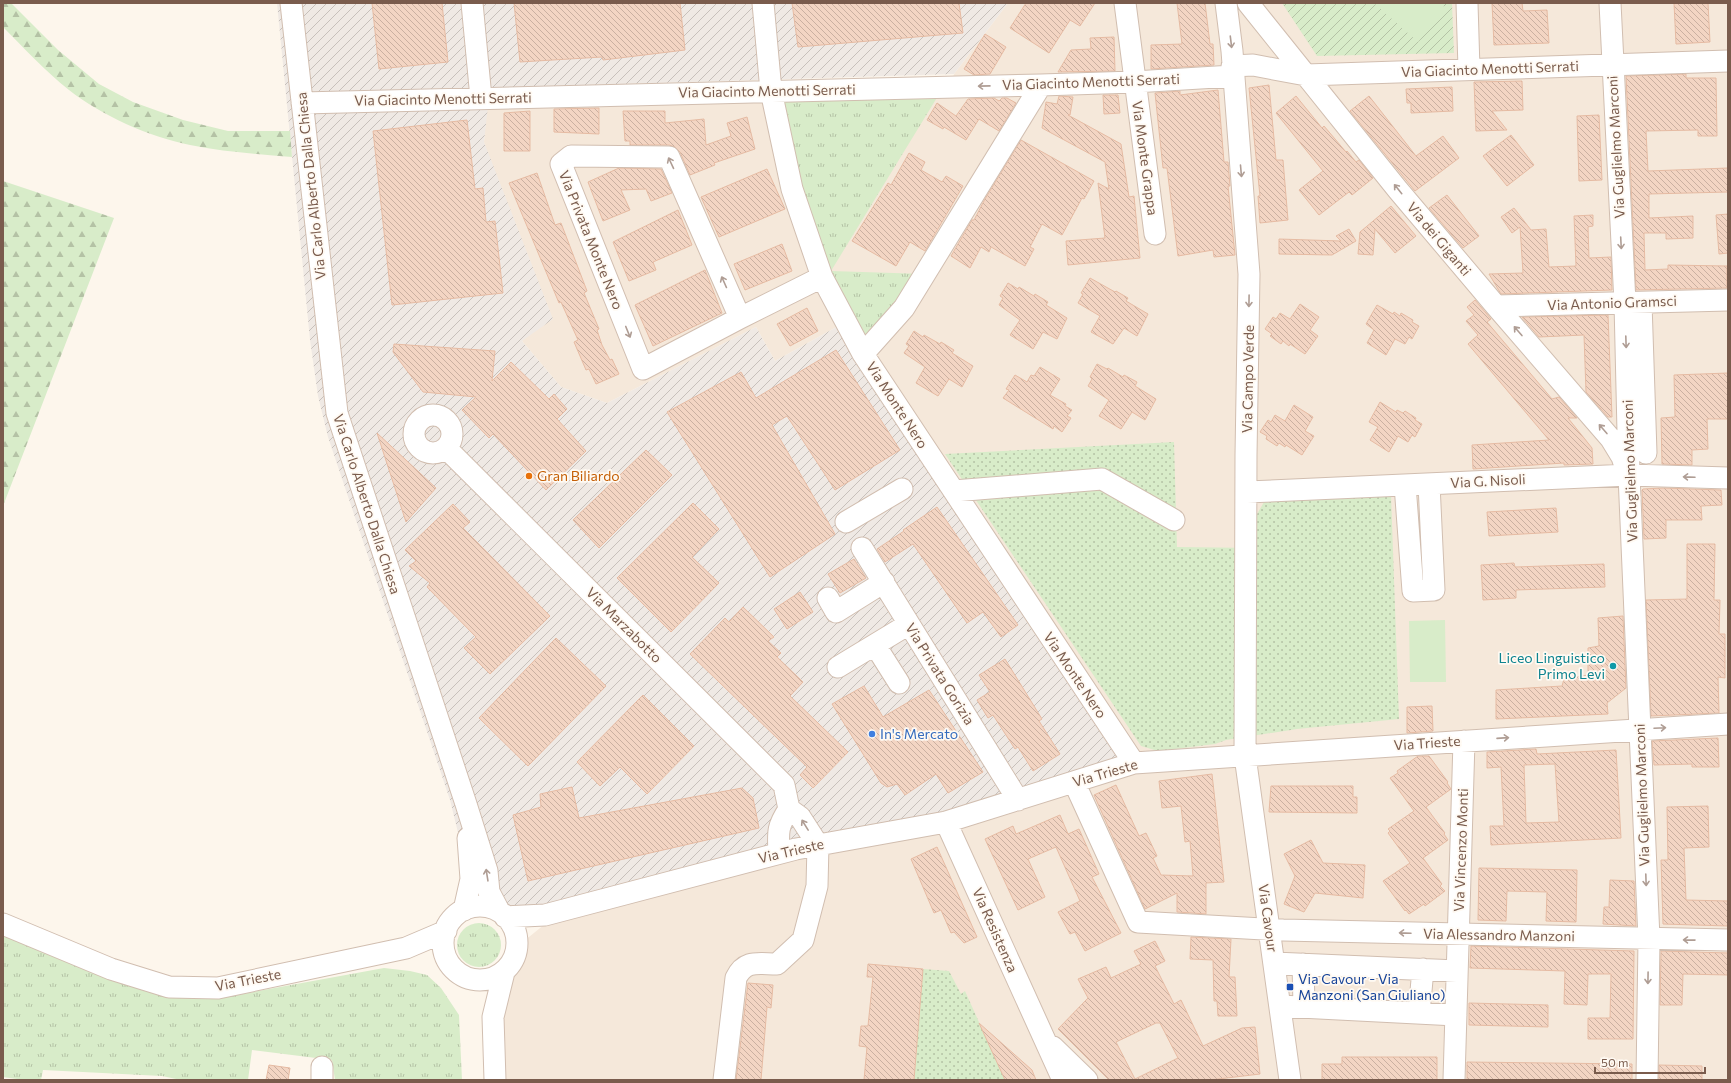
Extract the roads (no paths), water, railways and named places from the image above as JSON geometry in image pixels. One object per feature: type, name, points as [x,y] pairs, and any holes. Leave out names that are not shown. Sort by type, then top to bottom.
[{"type":"street","name":"Via Carlo Alberto Dalla Chiesa","points":[[291,3],[337,413],[466,804],[486,871],[489,892],[502,914]]},
{"type":"street","points":[[472,3],[481,98]]},
{"type":"street","name":"Via Monte Nero","points":[[763,3],[772,91],[792,188],[822,277],[863,354],[1134,763]]},
{"type":"street","name":"Via Monte Grappa","points":[[1124,3],[1155,234]]},
{"type":"street","name":"Via Campo Verde","points":[[1226,3],[1239,69],[1249,274],[1246,455],[1248,492],[1245,756]]},
{"type":"street","name":"Via dei Giganti","points":[[1248,3],[1398,190],[1611,439],[1622,457],[1629,475]]},
{"type":"street","points":[[1466,3],[1469,70]]},
{"type":"street","name":"Via Guglielmo Marconi","points":[[1610,3],[1612,65],[1633,303],[1640,440],[1629,475],[1649,939],[1647,1080]]},
{"type":"street","name":"Via Giacinto Menotti Serrati","points":[[302,102],[1134,82],[1239,69],[1271,62],[1281,55],[1290,54]]},
{"type":"street","name":"Via Giacinto Menotti Serrati","points":[[1239,69],[1306,75],[1728,61]]},
{"type":"street","points":[[863,354],[904,308],[1041,84]]},
{"type":"street","name":"Via Privata Monte Nero","points":[[740,318],[669,157],[571,156],[561,164],[643,369],[822,277]]},
{"type":"street","name":"Via Antonio Gramsci","points":[[1496,306],[1728,300]]},
{"type":"street","name":"Via Marzabotto","points":[[446,448],[784,785],[789,810]]},
{"type":"street","name":"Via G. Nisoli","points":[[1248,492],[1629,475],[1728,478]]},
{"type":"street","points":[[954,491],[1102,479],[1174,520]]},
{"type":"street","points":[[1405,485],[1412,591],[1434,590],[1429,484]]},
{"type":"street","points":[[846,522],[902,489]]},
{"type":"street","name":"Via Privata Gorizia","points":[[862,548],[1018,800]]},
{"type":"street","points":[[828,598],[836,612],[884,582]]},
{"type":"street","points":[[838,667],[909,624]]},
{"type":"street","points":[[875,645],[899,683]]},
{"type":"street","name":"Via Trieste","points":[[502,914],[546,915],[779,853],[946,822],[1134,763],[1728,724]]},
{"type":"street","name":"Via Vincenzo Monti","points":[[1454,1080],[1464,741]]},
{"type":"street","name":"Via Cavour","points":[[1245,756],[1290,1080]]},
{"type":"street","name":"Via Alessandro Manzoni","points":[[1074,782],[1138,922],[1270,929],[1458,935],[1728,940]]},
{"type":"street","name":"Via Carlo Alberto Dalla Chiesa","points":[[464,910],[471,879],[466,804]]},
{"type":"street","points":[[724,1080],[736,978],[744,966],[754,964],[777,964],[803,940],[817,886],[818,845],[800,817],[789,810],[780,823],[778,835],[779,853]]},
{"type":"street","name":"Via Resistenza","points":[[946,822],[1063,1080]]},
{"type":"street","points":[[485,907],[502,914],[510,921],[516,934],[517,948],[513,962],[504,972],[490,979],[475,980],[462,975],[451,966],[444,953],[443,939],[452,920],[464,910],[470,908],[485,907]]},
{"type":"street","name":"Via Trieste","points":[[516,940],[529,926],[546,915]]},
{"type":"street","name":"Via Trieste","points":[[3,924],[111,969],[169,987],[218,988],[406,948],[446,932]]},
{"type":"street","name":"Via Trieste","points":[[406,948],[425,951],[447,959]]},
{"type":"street","points":[[1274,963],[1457,971]]},
{"type":"street","points":[[1303,964],[1304,1006]]},
{"type":"street","points":[[1419,1013],[1423,969]]},
{"type":"street","points":[[495,1080],[493,1017],[504,972]]},
{"type":"street","points":[[475,980],[493,1017]]},
{"type":"street","points":[[1280,1006],[1304,1006],[1456,1015]]},
{"type":"street","name":"Via Resistenza","points":[[1044,1038],[1087,1080]]},
{"type":"place","name":"Gran Biliardo","points":[[529,476]]},
{"type":"place","name":"Liceo Linguistico Primo Levi","points":[[1613,666]]},
{"type":"place","name":"In's Mercato","points":[[872,734]]},
{"type":"place","name":"Via Cavour - Via Manzoni (San Giuliano)","points":[[1290,987]]}]
